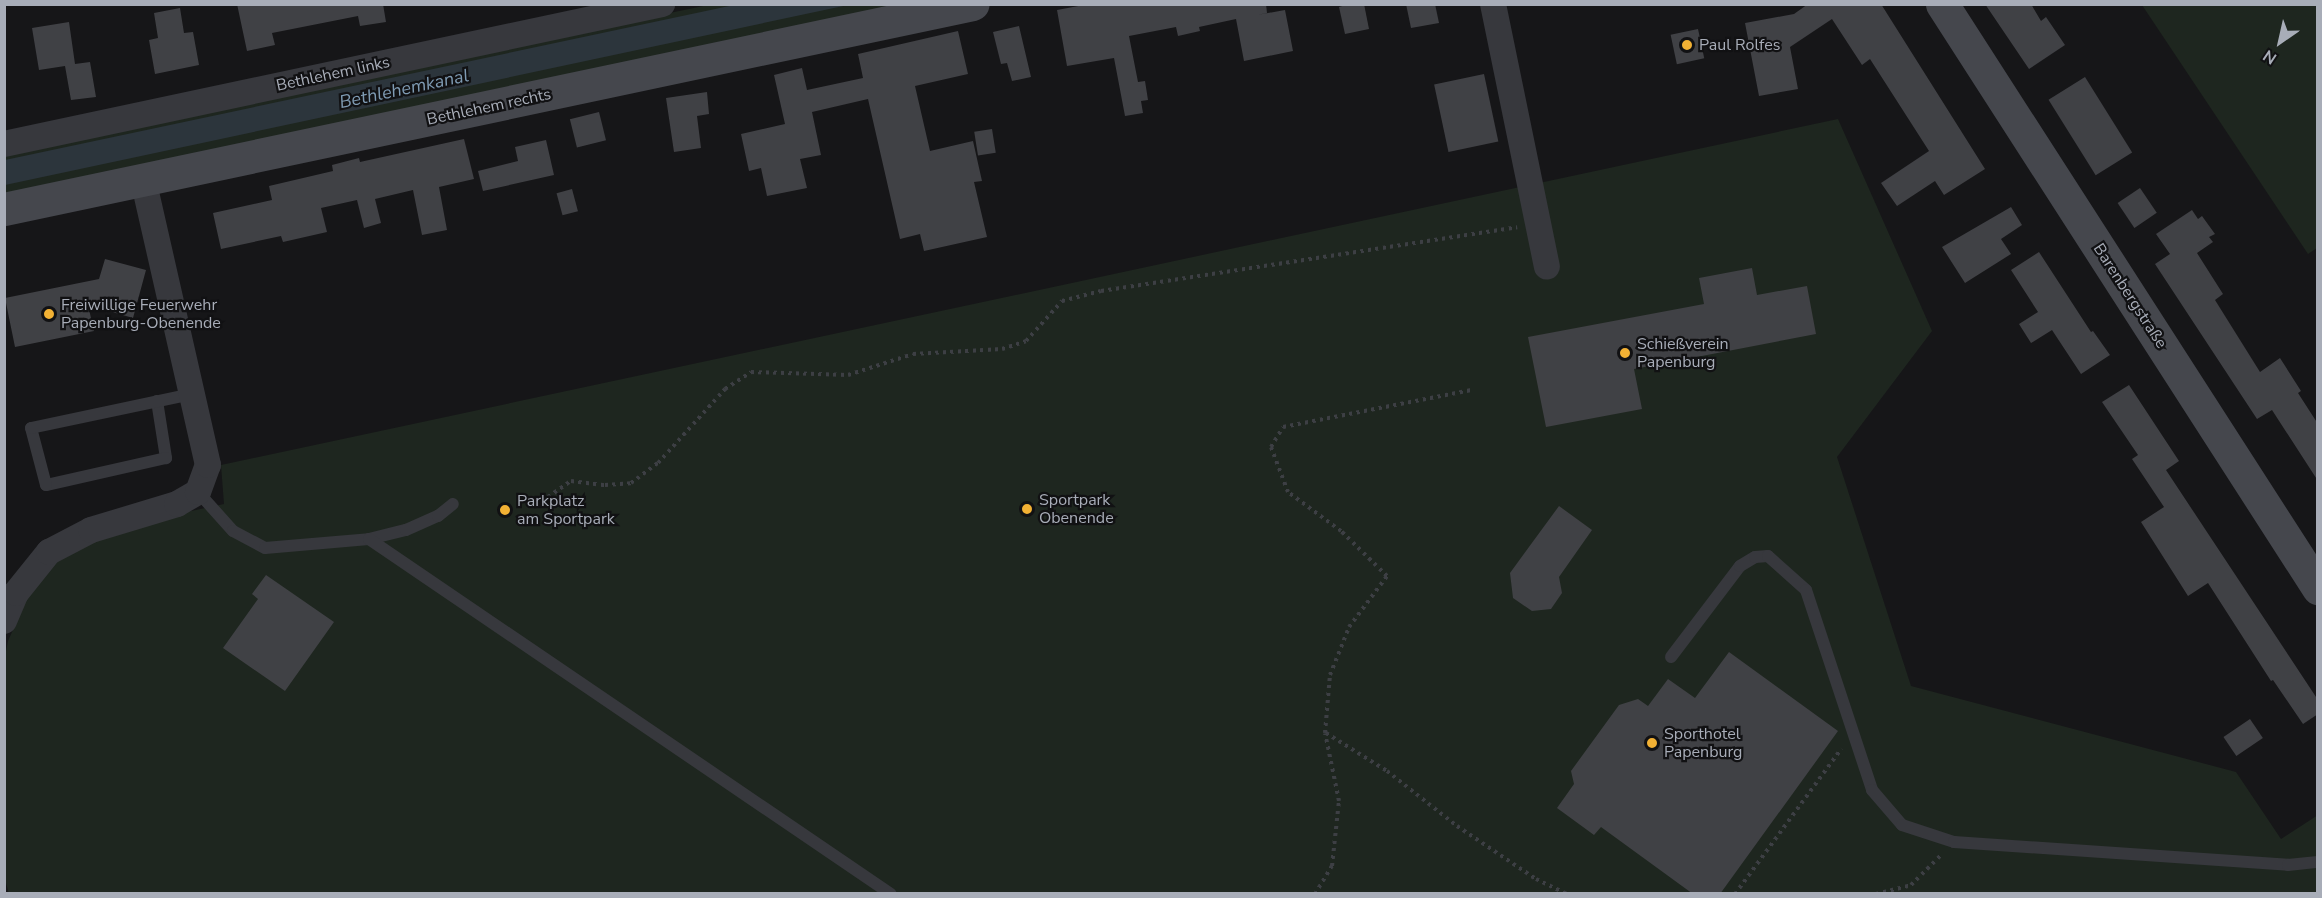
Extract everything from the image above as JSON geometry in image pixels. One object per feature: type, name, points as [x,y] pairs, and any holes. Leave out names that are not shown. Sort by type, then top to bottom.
[{"type":"street","name":"Bethlehem links","points":[[4,144],[662,4]]},
{"type":"street","name":"Bethlehem rechts","points":[[4,209],[973,4]]},
{"type":"street","points":[[1493,4],[1547,266]]},
{"type":"street","name":"Barenbergstraße","points":[[1942,4],[2318,588]]},
{"type":"street","points":[[4,621],[16,593],[49,552],[91,530],[177,504],[198,492],[208,465],[143,180]]},
{"type":"lane","points":[[157,401],[166,458],[46,485],[32,428],[157,401],[192,394]]},
{"type":"lane","points":[[198,492],[233,531],[264,548],[369,539],[406,530],[438,516],[453,504]]},
{"type":"lane","points":[[369,539],[891,894]]},
{"type":"lane","points":[[1671,657],[1740,566],[1755,557],[1768,556],[1806,590],[1872,790],[1902,825],[1954,842],[2288,866],[2318,862]]},
{"type":"path","points":[[548,497],[571,481],[605,485],[631,483],[658,463],[725,389],[751,372],[848,375],[912,354],[1002,349],[1026,341],[1062,300],[1101,291],[1539,223]]},
{"type":"path","points":[[1315,894],[1332,866],[1339,801],[1325,733],[1330,675],[1349,627],[1387,576],[1341,531],[1288,492],[1271,447],[1283,427],[1471,390]]},
{"type":"path","points":[[1325,733],[1387,771],[1458,826],[1536,879],[1567,894]]},
{"type":"path","points":[[1735,894],[1853,734]]},
{"type":"path","points":[[1876,894],[1911,885],[1954,842]]},
{"type":"shaded area","points":[[708,5],[930,5],[5,200],[4,152]]},
{"type":"shaded area","points":[[2142,5],[2317,5],[2317,248],[2308,254]]},
{"type":"shaded area","name":"Sportpark Obenende","points":[[1838,119],[1932,331],[1837,457],[1911,686],[2236,772],[2281,839],[2318,815],[2317,894],[9,894],[4,876],[5,656],[8,641],[28,596],[63,552],[177,514],[224,504],[221,465]]},
{"type":"water","name":"Bethlehemkanal","points":[[734,5],[848,5],[5,185],[5,160]]},
{"type":"building","points":[[237,4],[383,4],[386,22],[360,26],[358,16],[272,33],[275,45],[247,51]]},
{"type":"building","points":[[1089,4],[1266,4],[1267,13],[1257,15],[1285,10],[1293,51],[1244,61],[1236,19],[1199,27],[1200,31],[1178,36],[1176,27],[1129,36],[1138,82],[1145,81],[1148,100],[1141,101],[1143,113],[1125,116],[1114,58],[1067,66],[1057,10]]},
{"type":"building","points":[[1364,4],[1369,29],[1345,34],[1339,7]]},
{"type":"building","points":[[1406,4],[1435,4],[1439,23],[1411,28]]},
{"type":"building","points":[[1808,4],[1881,4],[1985,169],[1944,195],[1935,181],[1897,206],[1881,183],[1929,151],[1870,59],[1862,65],[1832,19],[1790,47],[1798,89],[1759,96],[1745,23],[1794,14]]},
{"type":"building","points":[[1985,4],[2031,4],[2041,21],[2046,17],[2065,45],[2029,69]]},
{"type":"building","points":[[180,8],[184,33],[193,32],[199,65],[155,74],[149,40],[158,38],[154,13]]},
{"type":"building","points":[[69,22],[75,64],[90,62],[96,97],[71,100],[65,66],[39,70],[32,28]]},
{"type":"building","points":[[1019,26],[1031,77],[1012,81],[1007,63],[1001,64],[993,32]]},
{"type":"building","points":[[1698,29],[1704,58],[1677,64],[1671,35]]},
{"type":"building","points":[[958,31],[968,74],[915,86],[930,151],[973,141],[982,181],[974,182],[987,237],[924,251],[920,234],[900,239],[868,99],[812,112],[821,155],[800,159],[807,188],[767,196],[761,168],[749,171],[741,134],[785,124],[774,75],[802,68],[807,90],[863,78],[858,54]]},
{"type":"building","points":[[1484,74],[1498,141],[1448,152],[1434,85]]},
{"type":"building","points":[[2085,77],[2132,152],[2096,175],[2049,100]]},
{"type":"building","points":[[707,92],[709,114],[697,116],[701,148],[674,152],[666,98]]},
{"type":"building","points":[[599,112],[606,140],[577,147],[570,119]]},
{"type":"building","points":[[992,129],[996,153],[978,156],[974,132]]},
{"type":"building","points":[[464,139],[474,179],[439,187],[447,230],[422,235],[413,190],[375,199],[381,223],[364,228],[357,200],[321,208],[327,232],[283,242],[281,236],[221,249],[213,213],[272,200],[269,186],[333,171],[332,165],[359,158],[360,162]]},
{"type":"building","points":[[546,140],[554,175],[483,191],[478,171],[518,161],[515,147]]},
{"type":"building","points":[[2140,188],[2157,213],[2134,228],[2118,203]]},
{"type":"building","points":[[572,189],[578,211],[562,215],[557,193]]},
{"type":"building","points":[[2011,207],[2022,225],[2001,239],[2011,254],[1965,283],[1942,247]]},
{"type":"building","points":[[2192,210],[2198,219],[2202,216],[2215,234],[2209,237],[2213,242],[2197,253],[2223,294],[2215,300],[2260,372],[2280,358],[2301,391],[2298,393],[2318,424],[2318,481],[2272,410],[2257,419],[2155,264],[2170,254],[2156,234]]},
{"type":"building","points":[[2039,252],[2091,332],[2093,331],[2110,355],[2081,374],[2052,330],[2031,343],[2019,324],[2038,312],[2011,270]]},
{"type":"building","name":"Freiwillige Feuerwehr Papenburg-Obenende","points":[[105,259],[146,270],[133,318],[88,305],[94,331],[15,347],[5,298],[99,279]]},
{"type":"building","name":"Schießverein Papenburg","points":[[1752,268],[1757,295],[1807,286],[1816,334],[1634,369],[1642,409],[1546,427],[1528,337],[1704,304],[1699,278]]},
{"type":"building","points":[[2129,385],[2179,461],[2166,470],[2318,700],[2318,714],[2303,724],[2273,680],[2271,681],[2208,583],[2188,596],[2141,522],[2164,507],[2132,459],[2138,455],[2102,402]]},
{"type":"building","points":[[1559,506],[1592,530],[1559,577],[1562,593],[1551,609],[1532,611],[1513,598],[1510,573]]},
{"type":"building","points":[[266,575],[334,622],[285,691],[223,648],[258,599],[252,594]]},
{"type":"building","points":[[1729,652],[1838,731],[1720,894],[1693,894],[1601,827],[1594,835],[1557,808],[1574,784],[1571,771],[1619,705],[1638,699],[1648,706],[1668,679],[1695,698]]},
{"type":"building","points":[[2250,719],[2263,738],[2236,756],[2223,737]]},
{"type":"place","name":"Paul Rolfes","points":[[1687,45]]},
{"type":"place","name":"Freiwillige Feuerwehr Papenburg-Obenende","points":[[49,314]]},
{"type":"place","name":"Schießverein Papenburg","points":[[1625,353]]},
{"type":"place","name":"Sportpark Obenende","points":[[1027,509]]},
{"type":"place","name":"Parkplatz am Sportpark","points":[[505,510]]},
{"type":"place","name":"Sporthotel Papenburg","points":[[1652,743]]}]
